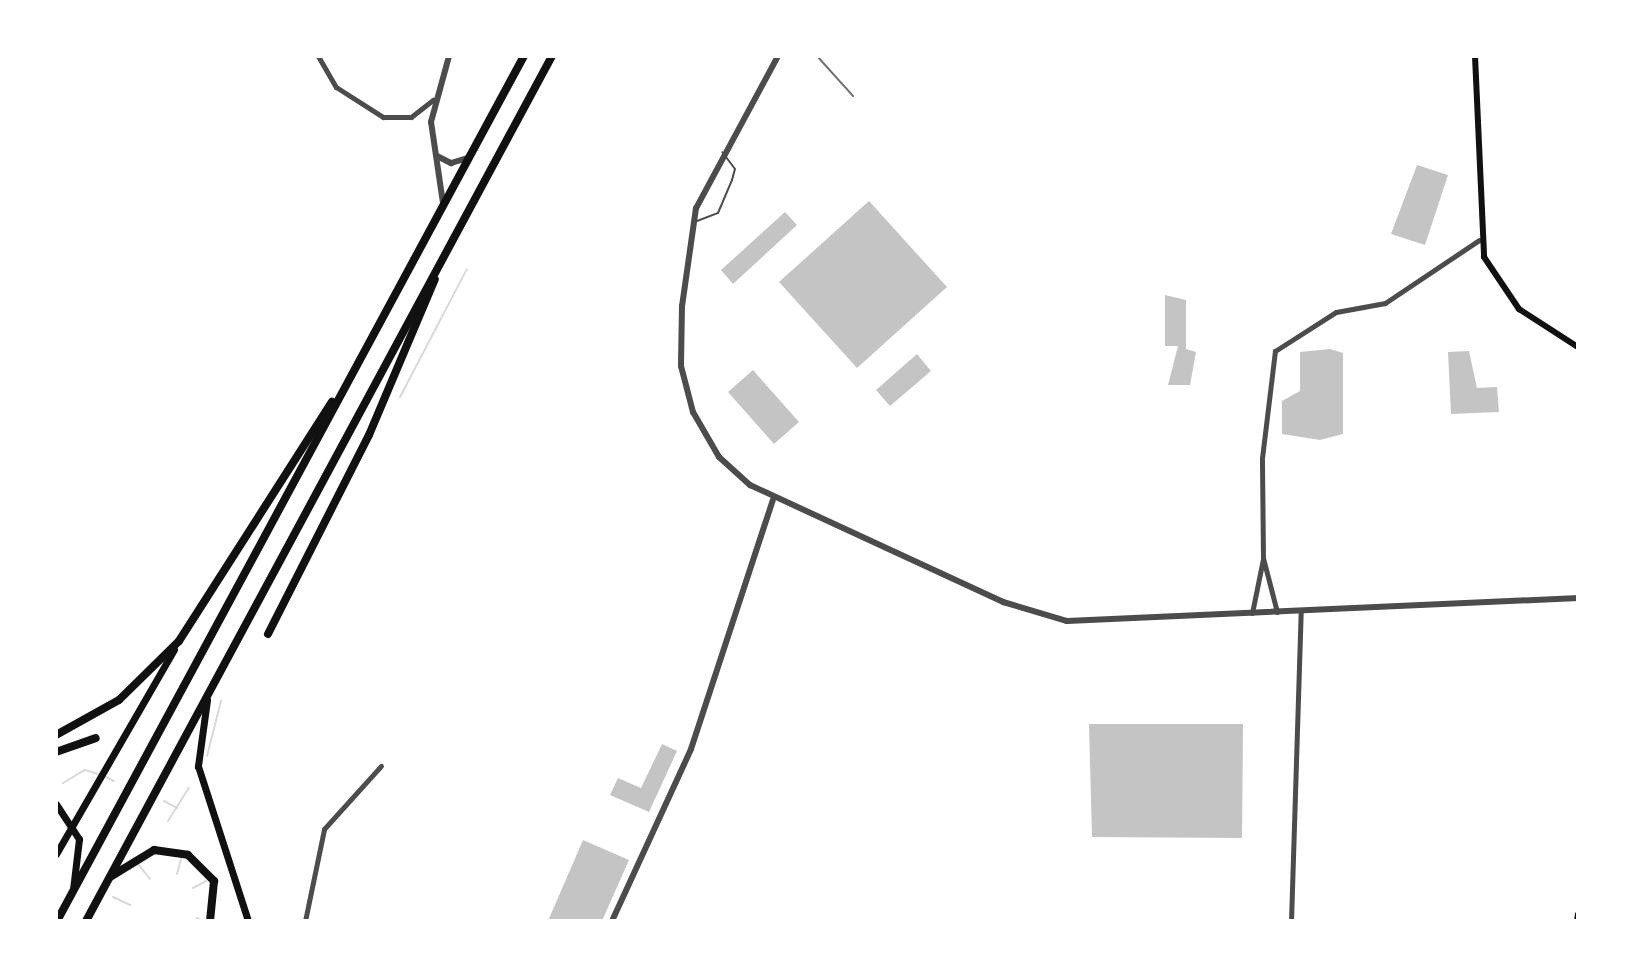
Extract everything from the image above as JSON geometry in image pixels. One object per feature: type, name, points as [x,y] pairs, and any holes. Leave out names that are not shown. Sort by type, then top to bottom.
[{"type":"highway","points":[[57,921],[524,56]]},
{"type":"highway","points":[[86,921],[552,56]]},
{"type":"highway","points":[[268,634],[369,435],[440,263]]},
{"type":"highway","points":[[56,735],[127,694],[179,641],[272,493],[347,382]]},
{"type":"highway","points":[[56,752],[96,738]]},
{"type":"highway","points":[[106,881],[147,853],[180,852],[214,881],[210,921]]},
{"type":"main road","points":[[1475,56],[1479,240],[1492,274],[1519,309],[1578,347]]},
{"type":"main road","points":[[56,854],[117,742],[179,641]]},
{"type":"main road","points":[[213,681],[199,726],[198,766],[248,921]]},
{"type":"main road","points":[[56,804],[79,839],[70,894]]},
{"type":"street","points":[[318,56],[336,87],[364,107],[398,120],[420,112],[433,100]]},
{"type":"street","points":[[441,210],[431,119],[433,100],[449,56]]},
{"type":"street","points":[[778,56],[722,152],[692,222],[682,306],[684,387],[719,457],[773,500],[1038,615],[1087,622],[1578,598]]},
{"type":"street","points":[[420,112],[431,119]]},
{"type":"street","points":[[435,153],[451,163],[472,153]]},
{"type":"street","points":[[1252,613],[1263,558],[1264,433],[1273,356],[1336,312],[1385,303],[1479,240]]},
{"type":"street","points":[[612,921],[691,749],[773,500]]},
{"type":"street","points":[[1263,558],[1277,612]]},
{"type":"street","points":[[1291,921],[1301,611]]},
{"type":"street","points":[[305,921],[324,829],[381,766]]},
{"type":"lane","points":[[692,222],[718,213],[735,169],[722,152]]},
{"type":"building","points":[[1417,165],[1448,175],[1425,245],[1391,234]]},
{"type":"building","points":[[869,201],[947,287],[857,368],[779,282]]},
{"type":"building","points":[[785,212],[797,225],[733,284],[721,270]]},
{"type":"building","points":[[1165,295],[1186,300],[1186,349],[1196,352],[1190,385],[1168,385],[1178,346],[1165,346]]},
{"type":"building","points":[[1330,349],[1343,353],[1343,434],[1320,440],[1282,434],[1282,401],[1300,391],[1300,352]]},
{"type":"building","points":[[1469,351],[1477,388],[1497,387],[1499,412],[1451,414],[1448,352]]},
{"type":"building","points":[[917,354],[931,371],[890,406],[876,390]]},
{"type":"building","points":[[753,370],[799,422],[774,444],[728,392]]},
{"type":"building","points":[[1089,724],[1243,724],[1242,838],[1092,837]]},
{"type":"building","points":[[662,744],[677,751],[649,812],[610,795],[618,778],[641,788]]},
{"type":"building","points":[[583,840],[629,860],[602,921],[548,921]]},
{"type":"waterway","points":[[400,397],[467,269]]},
{"type":"waterway","points":[[207,756],[221,701]]},
{"type":"waterway","points":[[63,783],[85,770],[98,774]]},
{"type":"waterway","points":[[104,776],[114,781]]},
{"type":"waterway","points":[[168,821],[189,788]]},
{"type":"waterway","points":[[164,801],[177,808]]},
{"type":"waterway","points":[[177,874],[181,859]]},
{"type":"waterway","points":[[138,864],[150,879]]},
{"type":"waterway","points":[[193,888],[206,881]]},
{"type":"waterway","points":[[113,897],[130,905]]},
{"type":"waterway","points":[[197,918],[203,921]]},
{"type":"tram line","points":[[817,56],[853,96]]}]
